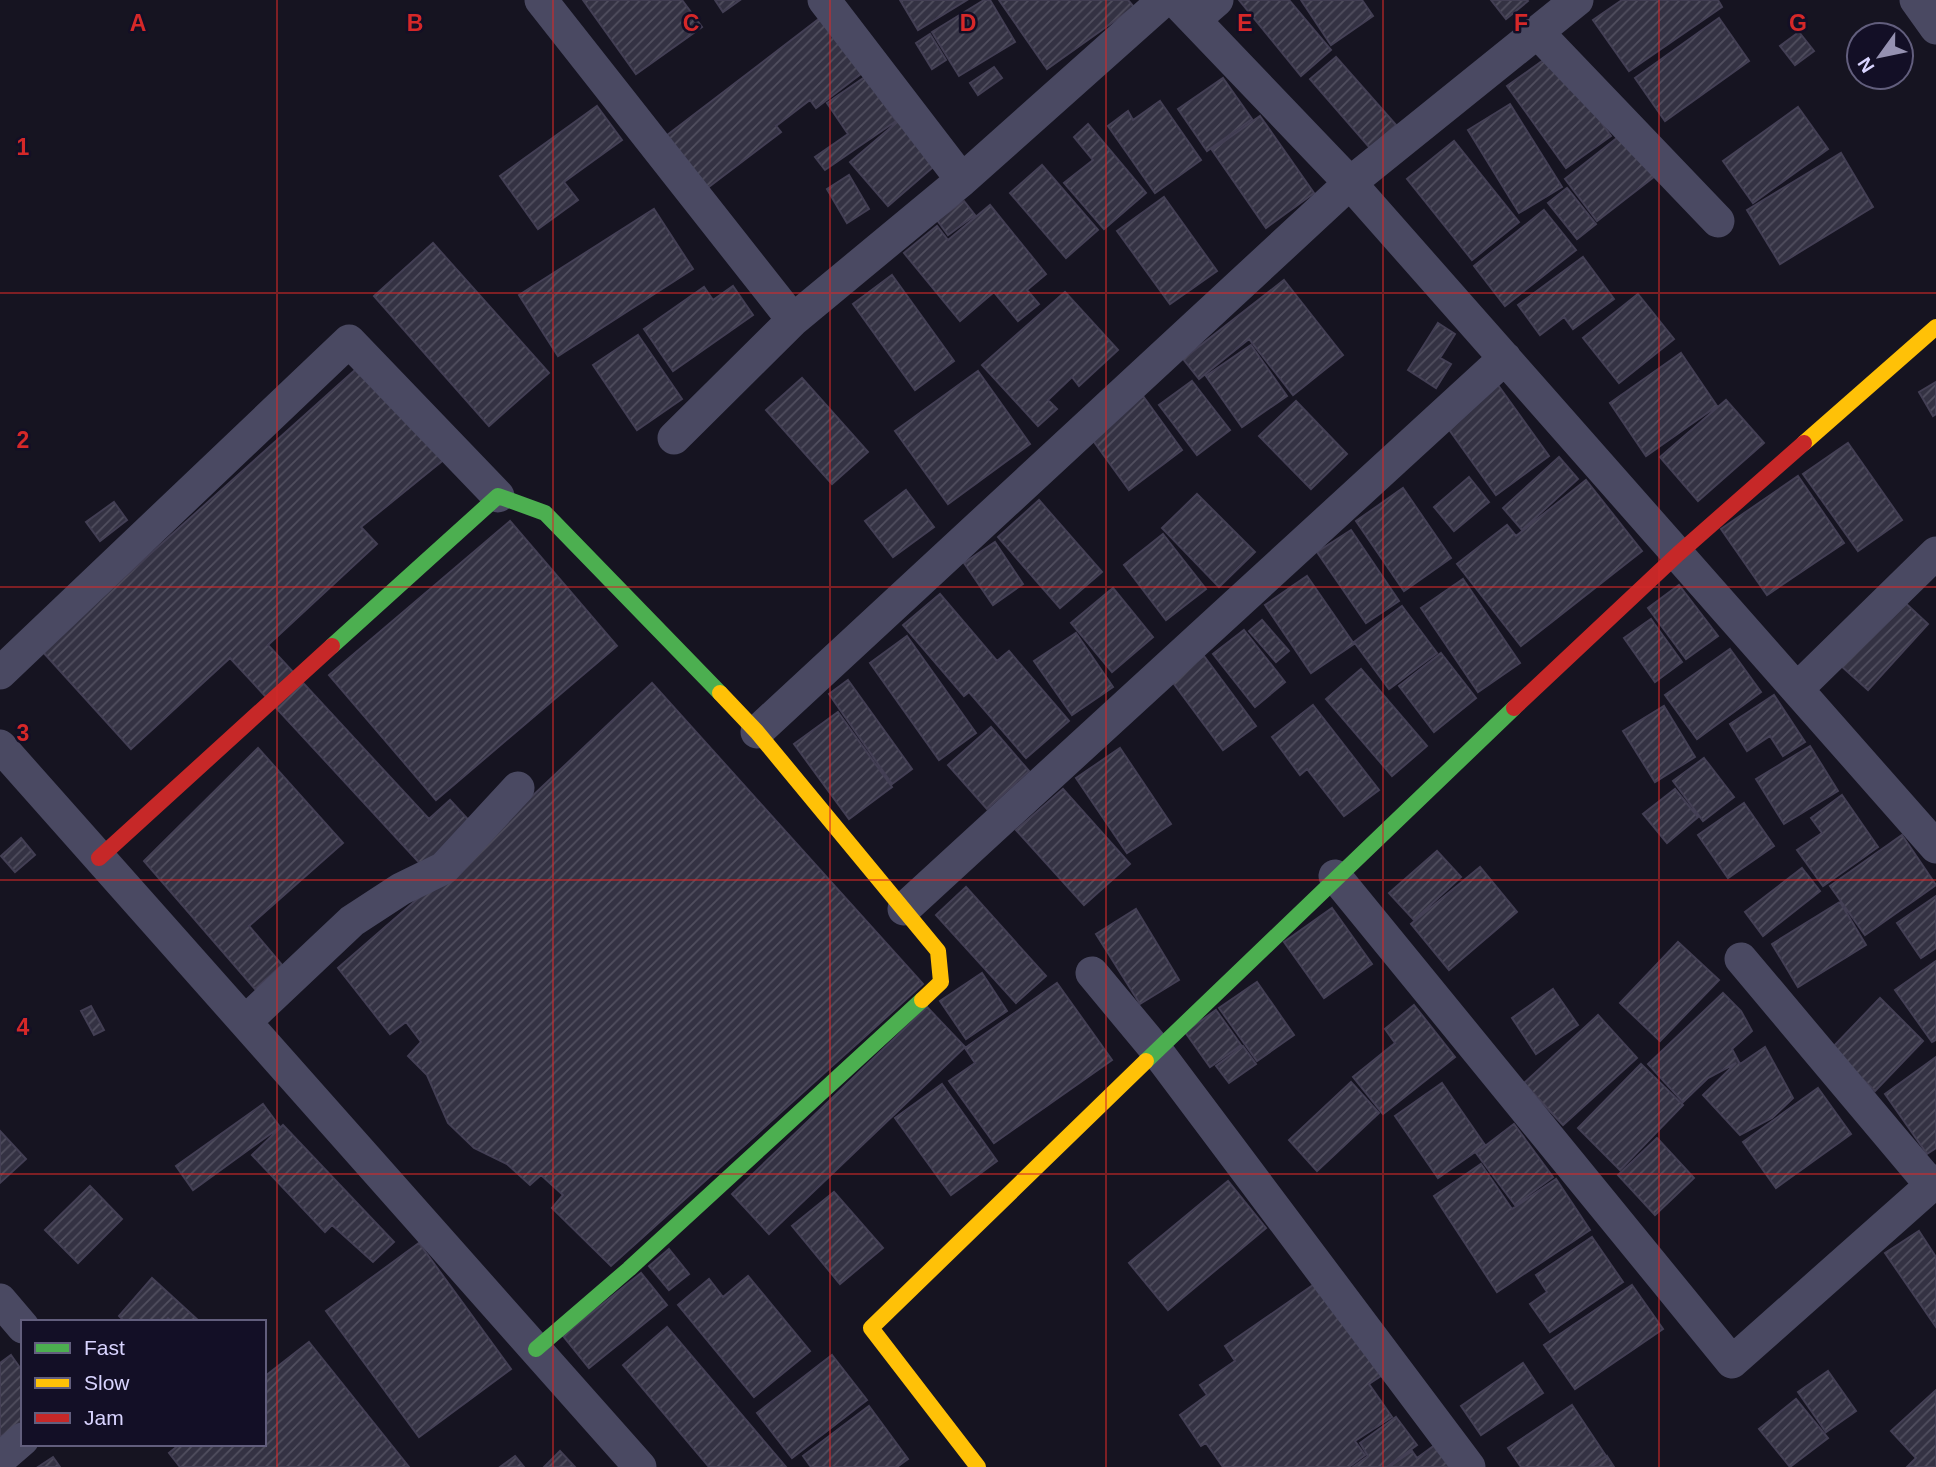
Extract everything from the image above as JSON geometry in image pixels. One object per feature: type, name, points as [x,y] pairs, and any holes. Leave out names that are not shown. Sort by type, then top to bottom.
[{"type":"street","points":[[541,0],[793,320]]},
{"type":"street","points":[[824,0],[962,180]]},
{"type":"street","points":[[674,438],[793,320],[962,180],[1164,0]]},
{"type":"street","points":[[757,732],[1350,183],[1577,0]]},
{"type":"street","points":[[1916,0],[1936,28]]},
{"type":"street","points":[[1195,7],[1936,847]]},
{"type":"street","points":[[1537,32],[1718,221]]},
{"type":"street","points":[[978,1467],[871,1328],[1335,876],[1678,554],[1936,327]]},
{"type":"street","points":[[0,673],[349,341],[498,496],[545,513],[757,732],[939,951],[941,982],[639,1260],[536,1349]]},
{"type":"street","points":[[904,909],[1505,358]]},
{"type":"street","points":[[99,858],[498,496]]},
{"type":"street","points":[[1797,689],[1936,553]]},
{"type":"street","points":[[0,746],[640,1467]]},
{"type":"street","points":[[245,1022],[352,921],[401,889],[444,868],[518,788]]},
{"type":"street","points":[[1335,876],[1732,1362],[1934,1183],[1741,959]]},
{"type":"street","points":[[1092,973],[1156,1050],[1469,1467]]},
{"type":"street","points":[[0,1300],[21,1325]]},
{"type":"street","points":[[0,1459],[21,1441]]},
{"type":"building","points":[[583,0],[682,0],[702,27],[636,74]]},
{"type":"building","points":[[715,0],[740,0],[723,12]]},
{"type":"building","points":[[900,0],[967,0],[918,30]]},
{"type":"building","points":[[984,0],[990,0],[1015,42],[959,76],[932,32]]},
{"type":"building","points":[[999,0],[1128,0],[1134,7],[1047,69]]},
{"type":"building","points":[[1239,0],[1289,0],[1331,50],[1301,76]]},
{"type":"building","points":[[1301,0],[1362,0],[1373,16],[1331,45]]},
{"type":"building","points":[[1491,0],[1527,0],[1528,1],[1506,19]]},
{"type":"building","points":[[1622,0],[1718,0],[1722,7],[1629,71],[1593,20]]},
{"type":"building","points":[[824,15],[866,70],[816,108],[810,100],[776,126],[781,132],[706,189],[666,136]]},
{"type":"building","points":[[1719,18],[1749,61],[1665,121],[1635,78]]},
{"type":"building","points":[[1799,32],[1814,51],[1795,65],[1780,46]]},
{"type":"building","points":[[930,34],[946,60],[932,69],[916,43]]},
{"type":"building","points":[[1552,54],[1611,136],[1566,168],[1507,86]]},
{"type":"building","points":[[1336,57],[1396,125],[1370,148],[1310,79]]},
{"type":"building","points":[[994,67],[1002,78],[978,95],[970,83]]},
{"type":"building","points":[[865,77],[896,121],[825,170],[815,157],[848,134],[827,103]]},
{"type":"building","points":[[1223,78],[1252,119],[1207,151],[1178,109]]},
{"type":"building","points":[[1160,101],[1201,160],[1155,193],[1108,126],[1128,111],[1133,120]]},
{"type":"building","points":[[1510,104],[1562,187],[1519,213],[1468,130]]},
{"type":"building","points":[[597,106],[622,140],[564,182],[578,200],[538,229],[500,176]]},
{"type":"building","points":[[1798,107],[1828,149],[1753,203],[1723,161]]},
{"type":"building","points":[[1260,116],[1314,193],[1266,228],[1212,150]]},
{"type":"building","points":[[902,118],[939,162],[888,206],[850,162]]},
{"type":"building","points":[[1088,124],[1146,193],[1104,229],[1064,183],[1093,160],[1074,137]]},
{"type":"building","points":[[1622,134],[1655,176],[1597,221],[1565,179]]},
{"type":"building","points":[[1454,141],[1519,222],[1472,260],[1407,179]]},
{"type":"building","points":[[1841,153],[1873,207],[1780,264],[1747,210]]},
{"type":"building","points":[[1042,165],[1098,230],[1066,258],[1010,193]]},
{"type":"building","points":[[849,175],[869,209],[847,223],[827,189]]},
{"type":"building","points":[[1567,188],[1596,224],[1577,239],[1548,203]]},
{"type":"building","points":[[1164,197],[1217,271],[1170,304],[1117,231]]},
{"type":"building","points":[[964,201],[975,215],[948,235],[937,220]]},
{"type":"building","points":[[990,205],[1046,274],[1027,290],[1039,304],[1018,321],[994,292],[960,321],[904,253],[937,226],[948,240]]},
{"type":"building","points":[[654,209],[693,269],[558,356],[519,295]]},
{"type":"building","points":[[1544,210],[1576,250],[1505,306],[1474,266]]},
{"type":"building","points":[[433,243],[549,373],[489,426],[374,296]]},
{"type":"building","points":[[1583,257],[1614,299],[1573,329],[1564,317],[1540,335],[1518,305]]},
{"type":"building","points":[[892,275],[954,361],[915,390],[853,304]]},
{"type":"building","points":[[1284,280],[1343,355],[1293,395],[1249,339],[1199,379],[1183,359]]},
{"type":"building","points":[[733,286],[753,315],[673,371],[644,329],[704,287],[713,300]]},
{"type":"building","points":[[1065,292],[1118,350],[1079,386],[1072,377],[1048,400],[1057,409],[1038,426],[982,365]]},
{"type":"building","points":[[1638,294],[1674,339],[1619,383],[1583,338]]},
{"type":"building","points":[[1438,323],[1455,334],[1440,358],[1451,364],[1436,388],[1408,370]]},
{"type":"building","points":[[638,335],[682,399],[637,430],[593,365]]},
{"type":"building","points":[[1251,345],[1287,396],[1242,427],[1206,376]]},
{"type":"building","points":[[1681,353],[1717,406],[1646,456],[1610,403]]},
{"type":"building","points":[[365,361],[447,457],[361,527],[377,544],[268,645],[429,819],[450,800],[474,826],[426,870],[230,658],[131,749],[42,651]]},
{"type":"building","points":[[978,371],[1030,444],[948,504],[895,431]]},
{"type":"building","points":[[802,378],[868,452],[832,484],[766,410]]},
{"type":"building","points":[[1192,381],[1230,430],[1197,455],[1159,405]]},
{"type":"building","points":[[1936,382],[1936,414],[1933,416],[1919,392]]},
{"type":"building","points":[[1498,385],[1549,456],[1496,495],[1445,424]]},
{"type":"building","points":[[1143,396],[1182,450],[1129,490],[1089,435]]},
{"type":"building","points":[[1726,400],[1764,443],[1698,501],[1660,457]]},
{"type":"building","points":[[1296,401],[1347,454],[1311,489],[1259,436]]},
{"type":"building","points":[[1848,443],[1902,520],[1858,551],[1803,474]]},
{"type":"building","points":[[1559,457],[1578,479],[1522,530],[1503,508]]},
{"type":"building","points":[[1798,476],[1844,543],[1767,595],[1721,529]]},
{"type":"building","points":[[1469,477],[1489,502],[1454,531],[1434,507]]},
{"type":"building","points":[[1586,480],[1642,551],[1521,646],[1457,564],[1507,525],[1516,536]]},
{"type":"building","points":[[1403,488],[1451,558],[1404,591],[1356,521]]},
{"type":"building","points":[[906,490],[934,527],[893,557],[865,521]]},
{"type":"building","points":[[1197,494],[1255,552],[1219,587],[1162,528]]},
{"type":"building","points":[[1039,500],[1102,572],[1060,608],[998,537]]},
{"type":"building","points":[[114,502],[127,520],[100,541],[86,522]]},
{"type":"building","points":[[510,521],[617,646],[436,800],[329,675]]},
{"type":"building","points":[[1351,530],[1399,601],[1366,623],[1317,552]]},
{"type":"building","points":[[1163,534],[1206,589],[1166,620],[1124,565]]},
{"type":"building","points":[[995,542],[1023,584],[993,605],[964,563]]},
{"type":"building","points":[[1307,576],[1354,644],[1311,673],[1265,605]]},
{"type":"building","points":[[1463,579],[1520,663],[1478,692],[1421,608]]},
{"type":"building","points":[[1679,585],[1718,636],[1686,659],[1648,608]]},
{"type":"building","points":[[1113,588],[1153,637],[1112,672],[1071,623]]},
{"type":"building","points":[[940,594],[997,661],[1009,651],[1069,721],[1026,758],[969,692],[964,696],[903,625]]},
{"type":"building","points":[[1900,598],[1928,624],[1868,690],[1840,665]]},
{"type":"building","points":[[1402,606],[1437,653],[1389,689],[1354,642]]},
{"type":"building","points":[[1651,619],[1682,662],[1655,682],[1624,638]]},
{"type":"building","points":[[1262,620],[1289,651],[1276,662],[1249,631]]},
{"type":"building","points":[[1244,630],[1285,682],[1255,707],[1213,654]]},
{"type":"building","points":[[1076,633],[1113,687],[1072,715],[1034,661]]},
{"type":"building","points":[[907,636],[976,733],[939,760],[870,663]]},
{"type":"building","points":[[1730,649],[1761,692],[1697,739],[1665,695]]},
{"type":"building","points":[[1441,653],[1476,698],[1434,732],[1399,686]]},
{"type":"building","points":[[1204,656],[1256,726],[1223,750],[1171,680]]},
{"type":"building","points":[[1361,669],[1427,746],[1392,776],[1326,699]]},
{"type":"building","points":[[848,680],[912,769],[892,784],[829,694]]},
{"type":"building","points":[[652,683],[923,984],[611,1266],[552,1208],[563,1195],[541,1175],[530,1185],[507,1164],[474,1148],[448,1123],[427,1075],[408,1056],[421,1042],[406,1022],[390,1034],[338,968],[490,836]]},
{"type":"building","points":[[1774,695],[1805,742],[1783,756],[1770,736],[1747,751],[1730,724]]},
{"type":"building","points":[[1313,705],[1379,790],[1344,816],[1307,769],[1300,775],[1272,737]]},
{"type":"building","points":[[1664,706],[1695,757],[1655,782],[1623,731]]},
{"type":"building","points":[[838,712],[892,787],[849,819],[794,744]]},
{"type":"building","points":[[991,727],[1029,771],[987,809],[948,765]]},
{"type":"building","points":[[1810,746],[1838,791],[1784,824],[1756,779]]},
{"type":"building","points":[[258,748],[343,843],[249,926],[282,965],[255,989],[144,861]]},
{"type":"building","points":[[1120,748],[1171,824],[1127,853],[1076,778]]},
{"type":"building","points":[[1704,758],[1734,797],[1703,821],[1673,781]]},
{"type":"building","points":[[1063,789],[1130,864],[1084,905],[1016,830]]},
{"type":"building","points":[[1675,789],[1698,817],[1667,843],[1643,814]]},
{"type":"building","points":[[1842,795],[1878,847],[1823,886],[1797,850],[1822,833],[1811,818]]},
{"type":"building","points":[[1744,803],[1774,846],[1728,878],[1698,835]]},
{"type":"building","points":[[1902,835],[1936,885],[1865,935],[1830,886]]},
{"type":"building","points":[[21,838],[35,855],[15,872],[1,856]]},
{"type":"building","points":[[1437,851],[1461,877],[1414,920],[1389,893]]},
{"type":"building","points":[[1480,867],[1517,912],[1449,970],[1411,924]]},
{"type":"building","points":[[1802,868],[1820,891],[1763,936],[1745,912]]},
{"type":"building","points":[[966,887],[1046,976],[1016,1003],[936,915]]},
{"type":"building","points":[[1936,896],[1936,948],[1921,958],[1897,923]]},
{"type":"building","points":[[1840,902],[1866,945],[1798,987],[1772,944]]},
{"type":"building","points":[[1332,908],[1372,964],[1324,998],[1284,942]]},
{"type":"building","points":[[1136,909],[1179,980],[1140,1004],[1096,934]]},
{"type":"building","points":[[1678,942],[1719,980],[1660,1041],[1620,1003]]},
{"type":"building","points":[[1936,961],[1936,1040],[1932,1042],[1895,990]]},
{"type":"building","points":[[982,973],[1007,1011],[966,1039],[940,1001]]},
{"type":"building","points":[[1257,982],[1294,1035],[1257,1061],[1219,1008]]},
{"type":"building","points":[[1057,983],[1112,1060],[994,1143],[949,1081],[975,1063],[965,1048]]},
{"type":"building","points":[[1553,989],[1578,1025],[1536,1054],[1512,1018]]},
{"type":"building","points":[[1723,993],[1741,1011],[1752,1031],[1732,1049],[1740,1064],[1765,1047],[1793,1098],[1772,1118],[1740,1135],[1703,1095],[1736,1063],[1708,1078],[1683,1102],[1648,1064]]},
{"type":"building","points":[[1880,998],[1923,1041],[1875,1091],[1831,1049]]},
{"type":"building","points":[[1414,1005],[1455,1057],[1383,1114],[1353,1077],[1395,1043],[1385,1029]]},
{"type":"building","points":[[91,1006],[104,1030],[94,1035],[81,1011]]},
{"type":"building","points":[[927,1007],[965,1047],[769,1234],[732,1194]]},
{"type":"building","points":[[1216,1010],[1241,1045],[1210,1067],[1185,1032]]},
{"type":"building","points":[[1598,1015],[1637,1058],[1563,1125],[1524,1083]]},
{"type":"building","points":[[1243,1046],[1256,1064],[1229,1083],[1216,1066]]},
{"type":"building","points":[[1936,1057],[1936,1148],[1927,1154],[1885,1094]]},
{"type":"building","points":[[1641,1064],[1683,1105],[1620,1170],[1578,1128]]},
{"type":"building","points":[[1351,1082],[1379,1113],[1317,1171],[1289,1140]]},
{"type":"building","points":[[1442,1083],[1485,1145],[1438,1178],[1395,1116]]},
{"type":"building","points":[[942,1084],[997,1161],[951,1195],[895,1118]]},
{"type":"building","points":[[1818,1088],[1851,1134],[1776,1188],[1743,1142]]},
{"type":"building","points":[[263,1104],[280,1127],[193,1190],[176,1166]]},
{"type":"building","points":[[1514,1124],[1553,1177],[1515,1205],[1476,1153]]},
{"type":"building","points":[[283,1125],[394,1242],[373,1262],[332,1225],[325,1232],[252,1155]]},
{"type":"building","points":[[0,1131],[26,1159],[0,1183]]},
{"type":"building","points":[[1657,1138],[1694,1178],[1655,1215],[1618,1175]]},
{"type":"building","points":[[1481,1164],[1512,1209],[1556,1179],[1590,1230],[1497,1292],[1434,1196]]},
{"type":"building","points":[[1228,1181],[1266,1228],[1168,1310],[1129,1263]]},
{"type":"building","points":[[90,1186],[122,1219],[78,1263],[45,1230]]},
{"type":"building","points":[[834,1192],[883,1248],[840,1284],[792,1226]]},
{"type":"building","points":[[1919,1231],[1936,1257],[1936,1327],[1885,1253]]},
{"type":"building","points":[[1592,1237],[1623,1282],[1550,1332],[1530,1304],[1547,1292],[1536,1275]]},
{"type":"building","points":[[419,1243],[511,1369],[419,1437],[326,1311]]},
{"type":"building","points":[[669,1249],[689,1274],[669,1290],[649,1266]]},
{"type":"building","points":[[641,1273],[667,1305],[589,1368],[563,1336]]},
{"type":"building","points":[[748,1276],[810,1351],[754,1397],[678,1305],[709,1279],[723,1297]]},
{"type":"building","points":[[152,1278],[198,1320],[123,1320],[119,1316]]},
{"type":"building","points":[[1316,1283],[1381,1376],[1369,1384],[1392,1417],[1355,1441],[1365,1455],[1349,1467],[1223,1467],[1206,1443],[1201,1446],[1180,1415],[1207,1395],[1200,1385],[1235,1361],[1225,1346]]},
{"type":"building","points":[[1632,1285],[1663,1329],[1575,1389],[1544,1345]]},
{"type":"building","points":[[667,1327],[786,1467],[709,1467],[623,1365]]},
{"type":"building","points":[[309,1342],[409,1467],[180,1467],[169,1453],[178,1446],[266,1446],[266,1375]]},
{"type":"building","points":[[11,1355],[21,1369],[21,1425],[0,1437],[0,1363]]},
{"type":"building","points":[[832,1355],[867,1400],[792,1458],[757,1413]]},
{"type":"building","points":[[1523,1363],[1543,1393],[1481,1435],[1461,1406]]},
{"type":"building","points":[[1828,1371],[1856,1411],[1826,1432],[1798,1392]]},
{"type":"building","points":[[1936,1390],[1936,1467],[1907,1467],[1916,1458],[1891,1431]]},
{"type":"building","points":[[1796,1399],[1828,1438],[1790,1467],[1759,1429]]},
{"type":"building","points":[[1572,1405],[1606,1456],[1589,1467],[1521,1467],[1508,1448]]},
{"type":"building","points":[[869,1406],[908,1459],[897,1467],[811,1467],[803,1456]]},
{"type":"building","points":[[1396,1417],[1417,1445],[1387,1467],[1353,1467],[1368,1456],[1360,1443]]},
{"type":"building","points":[[1439,1442],[1457,1467],[1389,1467],[1412,1451],[1417,1458]]},
{"type":"building","points":[[560,1451],[575,1467],[544,1467]]},
{"type":"building","points":[[515,1456],[524,1467],[500,1467]]},
{"type":"building","points":[[1607,1456],[1614,1467],[1591,1467]]},
{"type":"building","points":[[53,1457],[60,1467],[38,1467]]},
{"type":"traffic: fast","points":[[332,646],[498,496],[545,513],[720,693]]},
{"type":"traffic: fast","points":[[1146,1061],[1514,708]]},
{"type":"traffic: fast","points":[[536,1349],[629,1269],[922,1000]]},
{"type":"traffic: slow","points":[[1804,443],[1936,327]]},
{"type":"traffic: slow","points":[[720,693],[757,732],[938,951],[941,982],[922,1000]]},
{"type":"traffic: slow","points":[[978,1467],[871,1328],[1146,1061]]},
{"type":"traffic: jam","points":[[1514,708],[1678,554],[1804,443]]},
{"type":"traffic: jam","points":[[99,858],[332,646]]}]
